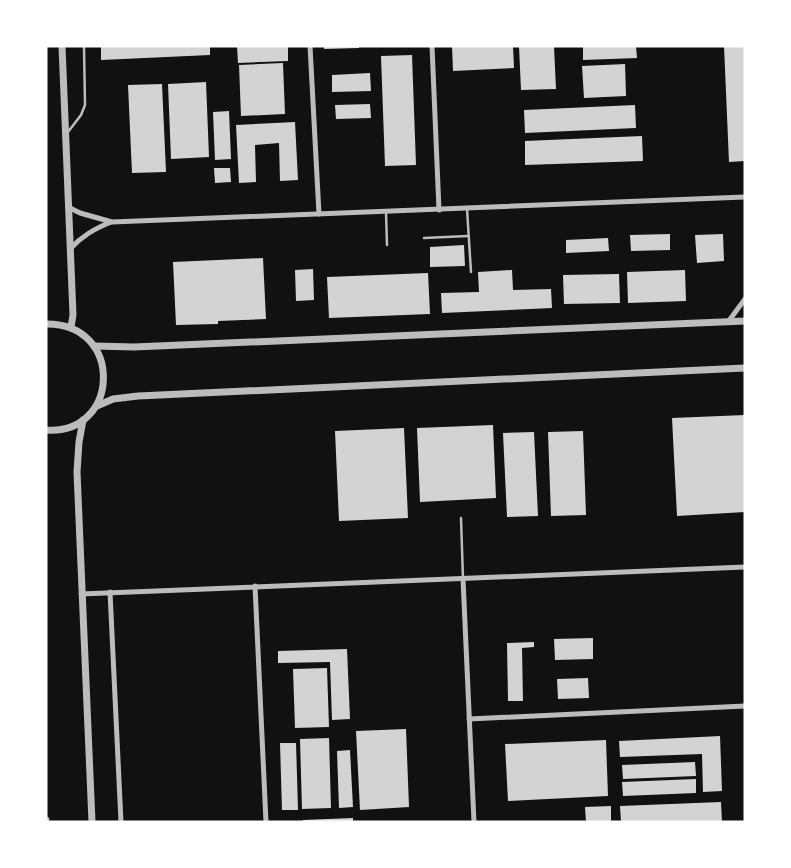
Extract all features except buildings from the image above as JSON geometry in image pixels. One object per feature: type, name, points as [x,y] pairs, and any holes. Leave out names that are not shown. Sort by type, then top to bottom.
[{"type":"street","points":[[62,46],[70,249],[71,328]]},
{"type":"street","points":[[310,46],[319,214]]},
{"type":"street","points":[[432,46],[439,210]]},
{"type":"street","points":[[68,207],[80,213],[112,222],[745,197]]},
{"type":"street","points":[[70,249],[80,238],[94,229],[112,222]]},
{"type":"street","points":[[728,322],[745,300]]},
{"type":"street","points":[[94,346],[134,347],[745,321]]},
{"type":"street","points":[[46,324],[57,324],[80,332],[94,346],[102,360],[104,375],[102,391],[97,406]]},
{"type":"street","points":[[46,430],[61,430],[73,426],[83,420],[97,406],[113,399],[138,396],[745,368]]},
{"type":"street","points":[[83,420],[77,472],[92,822]]},
{"type":"street","points":[[81,594],[745,567]]},
{"type":"street","points":[[463,579],[474,822]]},
{"type":"street","points":[[255,586],[266,822]]},
{"type":"street","points":[[110,592],[121,822]]},
{"type":"street","points":[[469,718],[745,706]]},
{"type":"lane","points":[[65,135],[81,115],[85,105],[84,46]]},
{"type":"lane","points":[[467,209],[471,272]]},
{"type":"lane","points":[[386,212],[387,246]]},
{"type":"lane","points":[[424,238],[468,236]]},
{"type":"lane","points":[[461,518],[463,579]]}]
